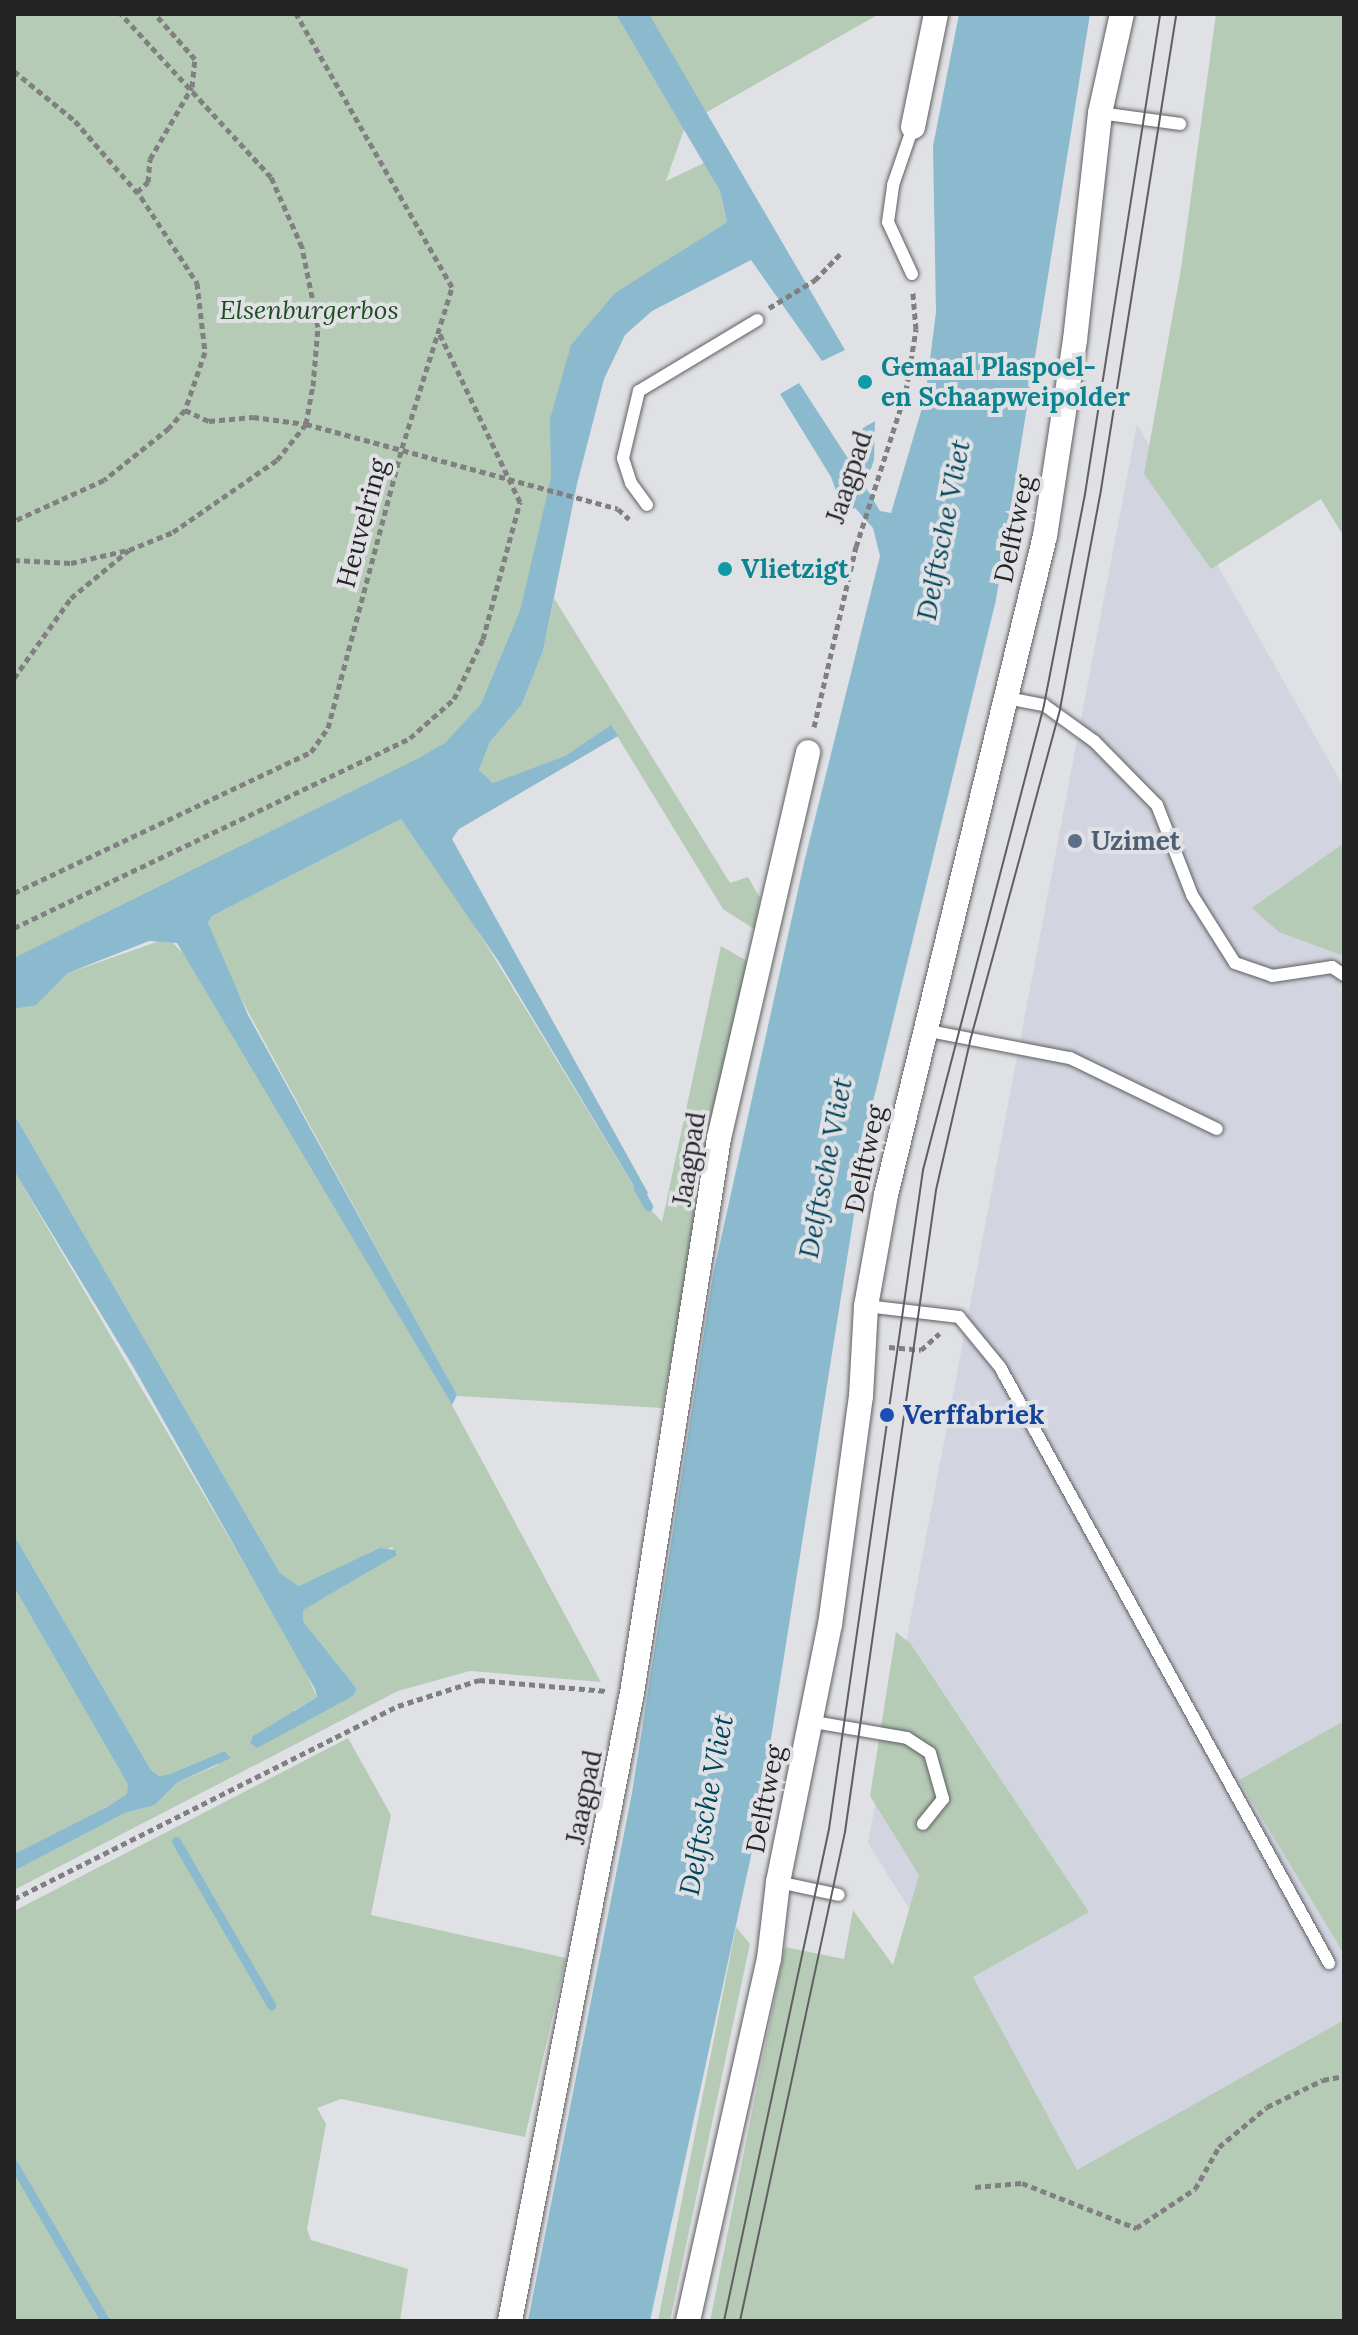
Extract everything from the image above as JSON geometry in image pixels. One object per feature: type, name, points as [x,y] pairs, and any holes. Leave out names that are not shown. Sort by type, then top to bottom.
[{"type":"street","points":[[913,127],[936,14]]},
{"type":"street","name":"Delftweg","points":[[688,2321],[769,1959],[778,1882],[808,1721],[830,1625],[866,1306],[923,1030],[1045,536],[1075,340],[1100,113],[1122,14]]},
{"type":"street","name":"Jaagpad","points":[[510,2321],[632,1693],[719,1138],[808,752]]},
{"type":"lane","points":[[1100,113],[1180,124]]},
{"type":"lane","points":[[912,274],[888,222],[893,185],[913,127]]},
{"type":"lane","points":[[647,505],[631,483],[623,458],[639,391],[757,320]]},
{"type":"lane","points":[[1007,698],[1044,705],[1094,741],[1157,805],[1192,895],[1235,963],[1272,976],[1332,967],[1344,975]]},
{"type":"lane","points":[[923,1030],[1070,1058],[1217,1129]]},
{"type":"lane","points":[[866,1306],[959,1317],[1000,1367],[1329,1963]]},
{"type":"lane","points":[[808,1721],[907,1738],[930,1753],[943,1799],[923,1824]]},
{"type":"lane","points":[[778,1882],[839,1895]]},
{"type":"path","points":[[14,560],[71,563],[129,550],[173,532],[277,460],[306,424],[318,327],[302,247],[271,177],[192,87],[121,14]]},
{"type":"path","points":[[137,192],[148,182],[150,159],[192,87],[195,59],[155,14]]},
{"type":"path","name":"Heuvelring","points":[[14,893],[311,752],[328,728],[402,448],[452,287],[296,14]]},
{"type":"path","points":[[14,71],[75,121],[137,192],[197,283],[205,352],[185,410],[104,480],[14,521]]},
{"type":"path","points":[[769,307],[815,280],[841,253]]},
{"type":"path","name":"Jaagpad","points":[[808,752],[856,547],[906,391],[916,329],[912,274]]},
{"type":"path","points":[[14,928],[410,738],[454,699],[483,639],[520,502],[439,332]]},
{"type":"path","points":[[185,410],[209,421],[253,417],[306,424],[618,509],[629,519]]},
{"type":"path","points":[[14,678],[71,598],[129,550]]},
{"type":"path","points":[[864,1343],[921,1350],[959,1317]]},
{"type":"path","points":[[14,1899],[398,1706],[479,1680],[632,1693]]},
{"type":"path","points":[[975,2187],[1022,2183],[1136,2228],[1195,2189],[1219,2147],[1267,2107],[1323,2080],[1344,2076]]},
{"type":"shaded area","points":[[1137,424],[1344,787],[1344,2046],[1093,2204],[868,1843]]},
{"type":"green space","name":"Elsenburgerbos","points":[[14,14],[879,14],[686,124],[666,181],[704,163],[720,191],[727,222],[630,284],[534,610],[473,746],[14,994]]},
{"type":"green space","points":[[1216,14],[1344,14],[1344,537],[1321,499],[1211,569],[1144,474],[1181,269]]},
{"type":"green space","points":[[554,598],[730,883],[748,877],[760,898],[754,929],[723,909],[611,726],[565,756],[506,779],[493,783],[479,770],[490,742],[522,704],[543,651]]},
{"type":"green space","points":[[401,819],[451,887],[643,1201],[662,1222],[721,946],[747,961],[662,1408],[457,1396],[220,960],[208,923],[212,916]]},
{"type":"green space","points":[[1344,843],[1344,956],[1279,932],[1252,908]]},
{"type":"green space","points":[[168,938],[189,959],[452,1405],[601,1682],[470,1671],[398,1691],[14,1890],[14,1871],[125,1813],[155,1805],[178,1782],[218,1765],[224,1751],[170,1774],[159,1776],[151,1770],[14,1535],[14,1171],[299,1657],[317,1697],[293,1711],[320,1712],[353,1696],[357,1689],[303,1621],[303,1609],[397,1554],[392,1547],[299,1586],[280,1573],[14,1114],[14,1009],[36,1004],[68,973]]},
{"type":"green space","points":[[14,1587],[129,1783],[128,1794],[107,1807],[14,1854]]},
{"type":"green space","points":[[896,1632],[910,1643],[1089,1912],[973,1977],[1077,2170],[1344,2020],[1344,2321],[710,2321],[785,1947],[844,1959],[853,1910],[893,1965],[919,1875],[870,1796]]},
{"type":"green space","points":[[1344,1721],[1344,1954],[1239,1780]]},
{"type":"green space","points":[[348,1738],[391,1815],[371,1915],[566,1958],[525,2137],[341,2099],[317,2108],[326,2124],[307,2229],[311,2240],[408,2269],[400,2321],[14,2321],[14,1911]]},
{"type":"green space","points":[[736,1927],[750,1944],[670,2321],[658,2321]]},
{"type":"water","points":[[616,14],[649,14],[845,350],[822,361],[751,260],[652,311],[625,335],[604,379],[577,484],[543,651],[522,704],[490,742],[479,770],[493,783],[565,756],[611,725],[618,736],[459,829],[452,839],[648,1193],[643,1201],[499,962],[401,819],[212,916],[208,923],[248,1015],[457,1395],[452,1405],[177,943],[149,941],[68,973],[36,1005],[14,1009],[14,958],[419,758],[445,743],[481,704],[520,611],[551,478],[550,419],[571,345],[615,293],[727,222],[720,191]]},
{"type":"water","name":"Delftsche Vliet","points":[[959,14],[1090,14],[996,600],[870,1114],[756,1833],[650,2321],[528,2321],[632,1793],[713,1275],[804,863],[880,556],[873,528],[855,508],[844,513],[831,477],[780,394],[799,383],[849,460],[863,428],[875,421],[874,460],[865,486],[880,511],[891,513],[925,398],[936,312],[933,146]]},
{"type":"water","points":[[14,1114],[280,1573],[299,1586],[380,1548],[395,1550],[397,1555],[303,1610],[303,1621],[357,1689],[353,1696],[257,1748],[250,1743],[253,1736],[317,1697],[315,1689],[134,1368],[14,1171]]},
{"type":"water","points":[[14,1535],[151,1770],[159,1776],[170,1774],[224,1751],[231,1758],[178,1782],[155,1805],[125,1813],[14,1871],[14,1854],[107,1807],[127,1794],[128,1784],[14,1587]]},
{"type":"waterway","points":[[638,1188],[648,1206]]},
{"type":"waterway","points":[[176,1841],[271,2005]]},
{"type":"waterway","points":[[14,2165],[105,2321]]},
{"type":"tram line","points":[[724,2321],[829,1829],[923,1170],[1044,705],[1085,494],[1160,14]]},
{"type":"tram line","points":[[740,2321],[845,1832],[936,1190],[970,1041],[1060,709],[1100,496],[1176,14]]},
{"type":"place","name":"Gemaal Plaspoel- en Schaapweipolder","points":[[865,382]]},
{"type":"place","name":"Vlietzigt","points":[[725,569]]},
{"type":"place","name":"Uzimet","points":[[1075,841]]},
{"type":"place","name":"Verffabriek","points":[[887,1415]]}]
